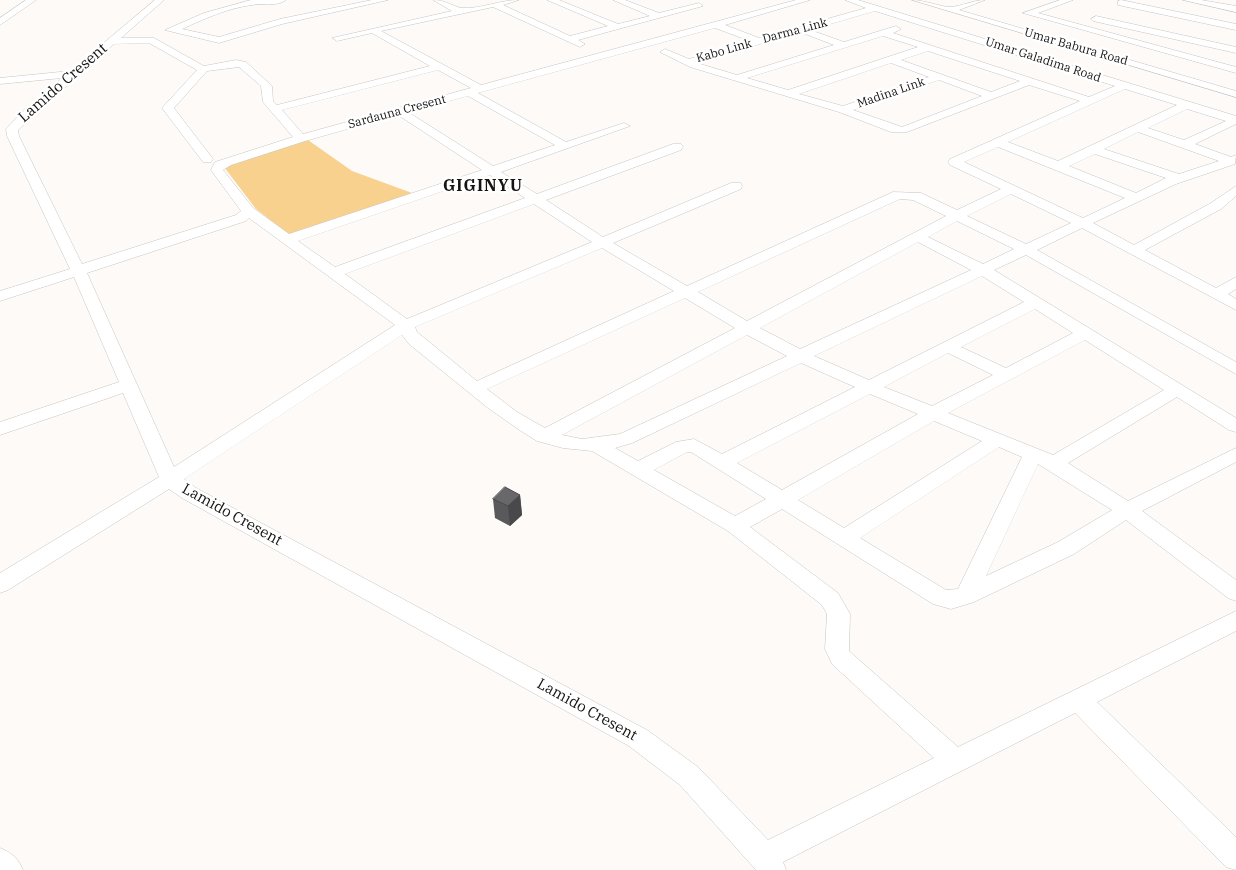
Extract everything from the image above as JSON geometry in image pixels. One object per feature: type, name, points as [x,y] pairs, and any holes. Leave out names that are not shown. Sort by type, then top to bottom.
[{"type":"street","points":[[0,22],[32,0]]},
{"type":"street","name":"Lamido Cresent","points":[[160,0],[24,116],[12,129],[13,136],[78,272],[170,479],[188,493],[458,638],[638,738],[689,776],[768,863]]},
{"type":"street","points":[[112,40],[151,40],[196,19],[252,1],[262,3],[282,0]]},
{"type":"street","points":[[173,30],[220,40],[280,22],[384,0]]},
{"type":"street","points":[[437,0],[462,12]]},
{"type":"street","points":[[337,38],[515,0]]},
{"type":"street","points":[[551,0],[618,27]]},
{"type":"street","points":[[617,0],[658,16]]},
{"type":"street","points":[[570,39],[658,16],[703,7],[683,0]]},
{"type":"street","name":"Sardauna Cresent","points":[[248,211],[216,170],[219,165],[301,138],[806,0]]},
{"type":"street","name":"Umar Galadima Road","points":[[849,0],[1236,120]]},
{"type":"street","name":"Umar Babura Road","points":[[916,0],[1236,94]]},
{"type":"street","points":[[949,10],[981,0]]},
{"type":"street","points":[[995,23],[1069,0]]},
{"type":"street","points":[[1187,0],[1233,5]]},
{"type":"street","points":[[763,3],[778,8]]},
{"type":"street","points":[[495,5],[606,55]]},
{"type":"street","points":[[1213,22],[1233,5]]},
{"type":"street","points":[[1080,27],[1096,19],[1114,6],[1157,10],[1236,27]]},
{"type":"street","name":"Darma Link","points":[[716,25],[759,41],[876,8]]},
{"type":"street","points":[[1130,26],[1157,10]]},
{"type":"street","points":[[722,14],[738,19]]},
{"type":"street","points":[[1020,15],[1080,27],[1236,70]]},
{"type":"street","points":[[936,27],[970,16]]},
{"type":"street","points":[[1096,19],[1236,50]]},
{"type":"street","points":[[736,78],[919,22]]},
{"type":"street","points":[[802,30],[844,45]]},
{"type":"street","points":[[374,31],[438,67],[565,146]]},
{"type":"street","points":[[884,33],[1090,100]]},
{"type":"street","points":[[1051,63],[1118,38]]},
{"type":"street","points":[[1161,50],[1185,39]]},
{"type":"street","points":[[151,40],[202,69],[236,63],[242,64],[265,84],[268,88],[268,102],[301,138]]},
{"type":"street","name":"Kabo Link","points":[[689,62],[759,41]]},
{"type":"street","points":[[788,94],[929,47]]},
{"type":"street","points":[[964,59],[1002,47]]},
{"type":"street","points":[[665,52],[736,78],[843,110],[895,130],[903,130],[1029,81]]},
{"type":"street","points":[[892,60],[993,96]]},
{"type":"street","points":[[274,109],[438,67]]},
{"type":"street","points":[[202,69],[202,72],[168,108],[207,159]]},
{"type":"street","points":[[0,81],[74,74]]},
{"type":"street","name":"Madina Link","points":[[843,110],[938,76]]},
{"type":"street","points":[[1123,86],[954,162],[1081,222],[1236,305]]},
{"type":"street","points":[[1059,166],[1186,106]]},
{"type":"street","points":[[1220,116],[1236,108]]},
{"type":"street","points":[[399,111],[602,242],[748,328],[802,357],[869,387],[1033,453],[1054,464],[1127,510],[1236,592]]},
{"type":"street","points":[[1184,145],[1236,120]]},
{"type":"street","points":[[286,240],[624,126]]},
{"type":"street","points":[[1137,128],[1233,160]]},
{"type":"street","points":[[996,142],[1135,197]]},
{"type":"street","points":[[334,273],[677,147]]},
{"type":"street","points":[[1093,149],[1178,178]]},
{"type":"street","points":[[0,296],[226,224],[241,218],[248,211],[406,325],[409,333],[415,340],[520,425],[544,437],[570,443],[596,445],[625,439],[802,357],[1135,197],[1178,178],[1233,160]]},
{"type":"street","points":[[0,584],[170,479],[406,325],[736,186]]},
{"type":"street","points":[[544,437],[958,215],[1011,189]]},
{"type":"street","points":[[1135,250],[1216,206],[1236,190]]},
{"type":"street","points":[[475,388],[686,290],[898,195],[916,196],[1025,249],[1236,369]]},
{"type":"street","points":[[918,237],[983,270],[1087,332],[1236,426]]},
{"type":"street","points":[[1218,294],[1236,282]]},
{"type":"street","points":[[722,462],[1036,302]]},
{"type":"street","points":[[735,526],[934,413],[1087,332]]},
{"type":"street","points":[[948,347],[1007,375]]},
{"type":"street","points":[[0,429],[128,385]]},
{"type":"street","points":[[1054,464],[1178,389]]},
{"type":"street","points":[[844,538],[998,439]]},
{"type":"street","points":[[596,445],[735,526],[837,606],[840,614],[836,646],[840,657],[955,761]]},
{"type":"street","points":[[639,469],[688,445],[694,445],[941,598],[952,600],[966,596],[1066,548],[1127,510],[1236,454]]},
{"type":"street","points":[[966,596],[1033,453]]},
{"type":"street","points":[[768,863],[955,761],[1236,620]]},
{"type":"street","points":[[1078,699],[1236,857]]},
{"type":"street","points":[[0,862],[9,870]]},
{"type":"shaded area","points":[[308,140],[352,171],[412,193],[291,236],[256,209],[224,167]]},
{"type":"building","points":[[505,487],[520,495],[508,506],[493,499]]},
{"type":"district","name":"GIGINYU","points":[[483,186]]}]
